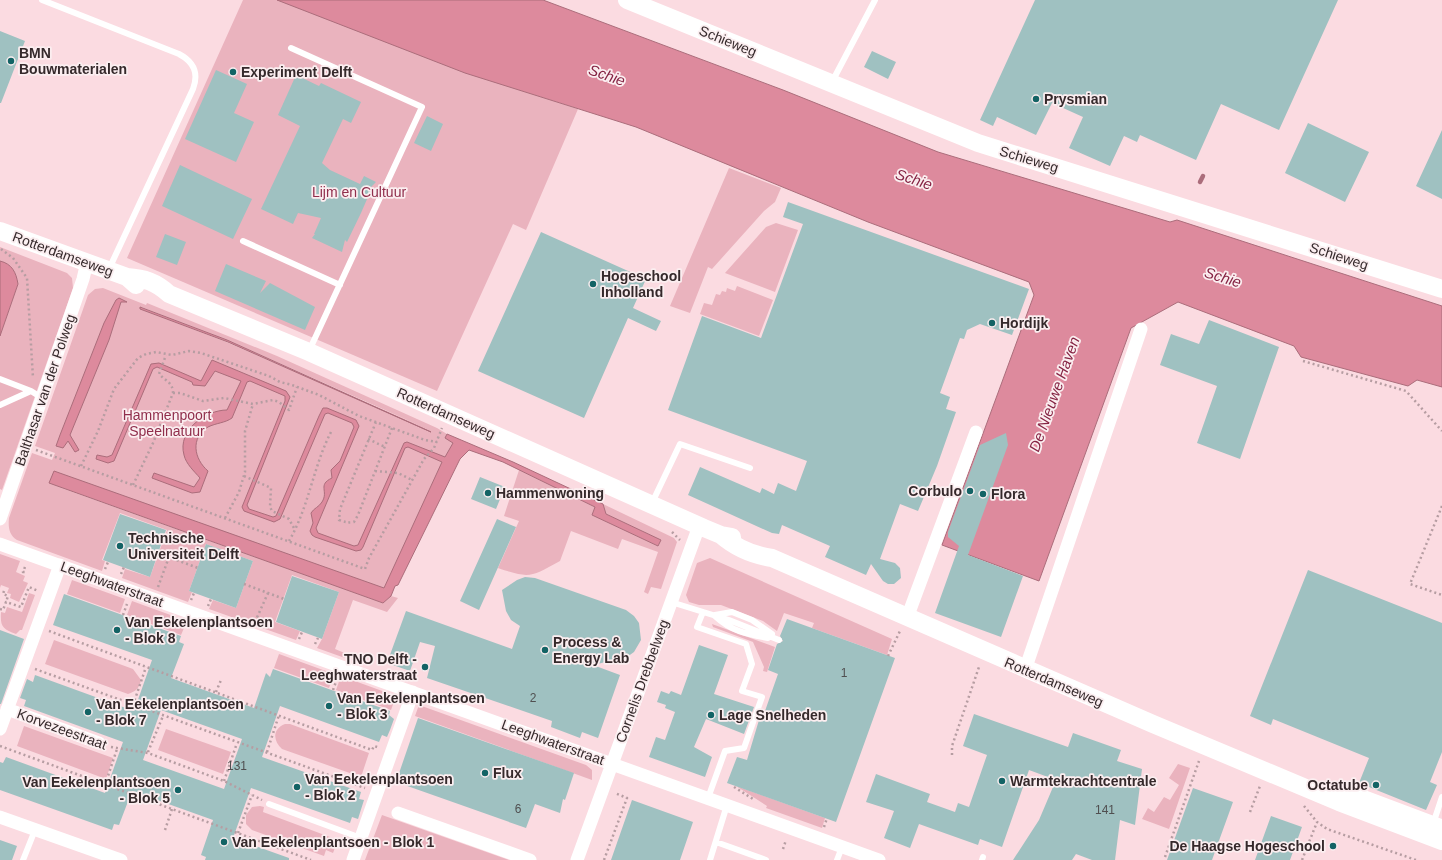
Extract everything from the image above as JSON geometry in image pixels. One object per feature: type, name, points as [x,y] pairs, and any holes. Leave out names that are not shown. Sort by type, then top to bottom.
[{"type":"street","name":"Schieweg","points":[[627,0],[978,143],[1442,289]]},
{"type":"street","name":"Rotterdamseweg","points":[[0,231],[126,277],[137,286],[155,294],[169,294],[309,352],[699,526],[721,535],[737,537],[762,548],[772,558],[903,625],[1025,670],[1339,802],[1436,832]]},
{"type":"street","name":"Balthasar van der Polweg","points":[[0,518],[26,446],[37,395],[83,279],[87,262]]},
{"type":"street","points":[[1025,670],[1141,329]]},
{"type":"street","points":[[903,625],[976,432]]},
{"type":"street","name":"Cornelis Drebbelweg","points":[[577,860],[699,526]]},
{"type":"street","name":"Leeghwaterstraat","points":[[0,544],[880,860]]},
{"type":"street","name":"Korvezeestraat","points":[[0,729],[60,565]]},
{"type":"street","points":[[353,860],[413,692]]},
{"type":"street","name":"Korvezeestraat","points":[[7,709],[99,743]]},
{"type":"street","points":[[398,813],[530,860]]},
{"type":"street","points":[[0,817],[121,860]]},
{"type":"lane","points":[[42,0],[180,54],[189,59],[196,71],[196,81],[193,89],[108,270]]},
{"type":"lane","points":[[832,83],[875,0]]},
{"type":"lane","points":[[291,48],[422,107],[309,352]]},
{"type":"lane","points":[[243,241],[340,285]]},
{"type":"lane","points":[[0,379],[37,395]]},
{"type":"lane","points":[[0,405],[37,395]]},
{"type":"lane","points":[[652,505],[680,444],[750,468]]},
{"type":"lane","points":[[671,602],[714,615],[779,640]]},
{"type":"lane","points":[[703,612],[698,627],[746,644],[752,664],[742,691],[762,697],[744,748],[725,751],[708,798]]},
{"type":"lane","points":[[1436,832],[1442,797]]},
{"type":"lane","points":[[269,804],[361,838]]},
{"type":"lane","points":[[710,860],[728,805]]},
{"type":"lane","points":[[23,860],[35,830]]},
{"type":"lane","points":[[716,842],[766,860]]},
{"type":"lane","points":[[837,860],[842,847]]},
{"type":"path","points":[[0,248],[13,258],[27,278],[34,386],[37,395]]},
{"type":"path","points":[[81,466],[98,431],[114,389],[138,358],[146,354],[156,352],[166,355],[189,351],[201,353],[319,395],[338,406],[376,422],[424,440],[437,442]]},
{"type":"path","points":[[133,485],[154,443],[173,393],[173,387],[160,374],[160,370],[166,355]]},
{"type":"path","points":[[1303,361],[1406,391],[1442,431]]},
{"type":"path","points":[[173,393],[180,393],[203,401],[230,399],[241,403],[253,404],[273,400],[279,402],[289,410],[297,387]]},
{"type":"path","points":[[225,518],[239,492],[244,476],[246,460],[245,431],[253,404]]},
{"type":"path","points":[[376,422],[340,509],[339,520],[348,523],[354,522],[392,428]]},
{"type":"path","points":[[26,446],[365,569],[368,558],[424,459],[434,448],[442,428]]},
{"type":"path","points":[[289,541],[303,512],[324,446],[331,432]]},
{"type":"path","points":[[368,439],[385,447]]},
{"type":"path","points":[[375,471],[398,473],[412,480]]},
{"type":"path","points":[[244,476],[271,488],[270,508],[276,513],[284,515],[289,519],[295,531]]},
{"type":"path","points":[[1442,506],[1410,584],[1442,595]]},
{"type":"path","points":[[158,553],[198,568]]},
{"type":"path","points":[[153,599],[169,557]]},
{"type":"path","points":[[244,584],[284,599]]},
{"type":"path","points":[[6,602],[21,607],[28,588],[49,595]]},
{"type":"path","points":[[0,609],[3,610],[8,596],[3,594],[4,591]]},
{"type":"path","points":[[250,634],[268,593]]},
{"type":"path","points":[[888,656],[903,625]]},
{"type":"path","points":[[38,627],[372,750],[374,746],[392,752]]},
{"type":"path","points":[[24,665],[237,743],[267,752],[377,792]]},
{"type":"path","points":[[133,705],[146,667]]},
{"type":"path","points":[[952,756],[952,746],[979,667]]},
{"type":"path","points":[[216,692],[220,680]]},
{"type":"path","points":[[267,752],[279,715]]},
{"type":"path","points":[[148,753],[162,716]]},
{"type":"path","name":"Korvezeestraat","points":[[99,743],[117,749],[148,753],[224,781],[269,804]]},
{"type":"path","points":[[224,781],[237,743]]},
{"type":"path","points":[[0,746],[310,860]]},
{"type":"path","name":"Korvezeestraat","points":[[105,785],[117,749]]},
{"type":"path","points":[[1165,857],[1200,759]]},
{"type":"path","points":[[1250,812],[1261,783]]},
{"type":"path","points":[[733,789],[735,785]]},
{"type":"path","points":[[603,789],[627,798],[604,860]]},
{"type":"path","points":[[238,834],[252,795]]},
{"type":"path","points":[[1301,803],[1317,822],[1327,829],[1416,860]]},
{"type":"path","points":[[165,830],[172,809]]},
{"type":"path","points":[[1302,860],[1317,822]]},
{"type":"green space","name":"Lijm en Cultuur","points":[[243,0],[282,0],[539,96],[578,109],[526,230],[513,224],[437,391],[127,258]]},
{"type":"green space","points":[[729,168],[781,188],[775,202],[764,211],[712,269],[708,267],[690,313],[670,306]]},
{"type":"green space","points":[[776,223],[798,230],[775,292],[725,273],[766,227]]},
{"type":"green space","points":[[0,247],[67,273],[72,278],[73,288],[2,490],[0,489],[0,336],[18,284],[2,261],[0,261]]},
{"type":"green space","points":[[737,286],[773,300],[759,336],[700,314],[704,303],[712,305],[716,294],[720,295],[722,291],[726,292],[727,288],[735,291]]},
{"type":"green space","name":"Hammenpoort Speelnatuur","points":[[103,288],[146,305],[147,303],[277,356],[437,428],[461,443],[384,596],[56,486],[383,603],[391,596],[398,598],[387,612],[353,600],[335,649],[347,654],[345,658],[317,648],[322,639],[339,592],[292,575],[275,622],[300,631],[296,640],[209,609],[213,600],[236,608],[253,561],[206,544],[189,591],[192,592],[188,602],[122,578],[125,569],[150,577],[167,530],[120,513],[102,560],[105,561],[102,571],[17,540],[12,536],[9,528],[9,518],[32,453],[52,460],[55,453],[35,446],[88,295],[95,289]],"holes":[[[141,307],[227,340],[421,426],[224,341],[140,309]]]},
{"type":"green space","points":[[519,470],[595,507],[592,515],[658,546],[661,540],[606,514],[603,504],[674,538],[677,542],[661,589],[651,587],[648,594],[644,592],[658,552],[622,539],[618,549],[571,531],[560,561],[543,570],[530,575],[524,575],[498,568],[519,521],[504,516]]},
{"type":"green space","points":[[0,554],[20,561],[16,572],[25,576],[23,581],[28,583],[19,602],[10,598],[11,594],[7,593],[9,588],[1,585],[0,588]]},
{"type":"green space","points":[[710,558],[892,639],[887,655],[812,628],[814,623],[784,613],[777,631],[763,621],[721,605],[699,605],[689,602],[686,595],[697,563]]},
{"type":"green space","points":[[72,580],[125,599],[120,613],[67,594]]},
{"type":"green space","points":[[29,593],[35,595],[22,630],[16,634],[8,631],[3,627],[1,612],[5,613],[7,607],[22,612]]},
{"type":"green space","points":[[132,601],[187,621],[181,635],[127,615]]},
{"type":"green space","points":[[712,624],[775,647],[767,672],[763,671],[764,667],[753,642],[713,627]]},
{"type":"green space","points":[[54,640],[133,669],[141,680],[138,688],[128,694],[45,664]]},
{"type":"green space","points":[[279,654],[334,674],[329,688],[274,668]]},
{"type":"green space","points":[[341,676],[396,696],[391,710],[336,690]]},
{"type":"green space","points":[[419,705],[586,765],[592,770],[592,780],[415,716]]},
{"type":"green space","points":[[285,724],[290,724],[369,753],[361,777],[282,749],[277,742],[275,735],[278,729]]},
{"type":"green space","points":[[24,726],[113,758],[106,779],[17,746]]},
{"type":"green space","points":[[166,729],[231,752],[223,774],[158,750]]},
{"type":"green space","points":[[1178,764],[1190,768],[1169,829],[1142,819],[1148,808],[1154,812],[1164,797],[1170,800],[1179,785],[1169,778]]},
{"type":"green space","points":[[736,786],[825,818],[822,828],[766,808],[767,806]]},
{"type":"green space","points":[[252,807],[264,807],[263,812],[338,840],[333,853],[326,850],[324,856],[252,830],[246,824],[246,815]]},
{"type":"green space","points":[[382,815],[509,860],[365,860]]},
{"type":"water","points":[[277,0],[543,0],[783,90],[938,152],[1170,222],[1177,220],[1442,306],[1442,387],[1417,380],[1408,386],[1301,357],[1294,346],[1178,302],[1131,328],[1039,581],[942,545],[1034,295],[1029,282],[868,222],[636,127],[465,73]]},
{"type":"water","points":[[0,261],[8,264],[13,269],[18,284],[0,336]]},
{"type":"water","points":[[119,298],[127,302],[121,302],[109,340],[70,435],[79,450],[75,452],[68,441],[63,448],[56,446],[104,323],[116,300]]},
{"type":"water","points":[[140,307],[227,340],[431,432],[228,342],[140,309]]},
{"type":"water","points":[[212,360],[286,391],[290,397],[247,505],[249,509],[273,517],[276,516],[319,416],[323,408],[327,408],[356,420],[359,426],[316,528],[318,533],[354,546],[358,545],[404,443],[407,442],[445,457],[453,443],[445,438],[447,434],[513,462],[603,504],[606,514],[661,540],[658,546],[592,515],[595,507],[503,462],[469,450],[460,459],[398,585],[395,586],[391,596],[383,603],[49,483],[54,471],[384,588],[442,462],[408,447],[405,448],[363,547],[361,550],[356,551],[315,537],[310,531],[313,523],[311,513],[321,504],[324,498],[325,483],[332,478],[331,470],[340,461],[354,427],[352,423],[328,413],[325,414],[280,519],[274,522],[244,511],[242,507],[285,401],[285,396],[250,381],[247,382],[232,418],[208,427],[198,437],[196,443],[197,455],[203,466],[208,471],[200,492],[192,493],[152,478],[154,473],[194,487],[200,478],[186,461],[183,446],[185,437],[195,423],[202,418],[219,411],[227,410],[241,381],[215,371],[205,386],[193,385],[192,382],[157,367],[153,369],[114,461],[108,463],[96,459],[97,455],[107,457],[112,455],[151,364],[159,363],[201,381]]},
{"type":"building","points":[[1035,0],[1338,0],[1279,130],[1221,104],[1196,160],[1140,135],[1137,142],[1124,136],[1110,166],[1069,148],[1083,117],[1052,103],[1036,135],[997,117],[993,126],[980,120]]},
{"type":"building","points":[[0,31],[25,41],[1,103],[0,103]]},
{"type":"building","points":[[872,51],[896,62],[888,79],[864,67]]},
{"type":"building","points":[[216,70],[247,84],[234,113],[254,122],[236,162],[185,139]]},
{"type":"building","points":[[296,75],[319,86],[321,83],[361,102],[351,123],[343,119],[322,163],[330,170],[360,184],[364,176],[376,182],[369,189],[371,190],[347,242],[345,240],[342,252],[312,238],[321,218],[298,213],[293,224],[261,209],[300,126],[278,115]]},
{"type":"building","points":[[427,116],[443,124],[431,151],[414,143]]},
{"type":"building","points":[[1308,123],[1369,152],[1345,202],[1285,173]]},
{"type":"building","points":[[1442,130],[1442,199],[1416,186]]},
{"type":"building","points":[[180,165],[252,199],[233,239],[162,206]]},
{"type":"building","points":[[788,202],[1029,289],[1012,335],[980,324],[967,330],[964,339],[960,338],[940,393],[950,397],[946,409],[956,412],[937,466],[918,511],[900,504],[880,559],[895,563],[900,568],[901,578],[894,584],[888,584],[883,581],[871,564],[866,575],[825,557],[830,546],[782,525],[779,534],[772,533],[688,495],[700,467],[760,493],[762,488],[774,494],[778,483],[796,491],[807,461],[668,410],[702,316],[761,338],[803,224],[783,217]]},
{"type":"building","points":[[541,232],[646,279],[633,308],[661,321],[656,331],[628,318],[584,418],[478,371]]},
{"type":"building","points":[[165,234],[186,242],[177,265],[156,257]]},
{"type":"building","points":[[226,264],[266,281],[260,293],[270,283],[315,307],[305,330],[215,291]]},
{"type":"building","points":[[1209,320],[1279,347],[1240,459],[1197,443],[1217,386],[1160,365],[1171,334],[1199,344]]},
{"type":"building","points":[[1006,433],[1008,445],[968,555],[1023,576],[1001,637],[935,613],[959,546],[948,537],[948,532],[980,445]]},
{"type":"building","name":"Hammenwoning","points":[[480,477],[505,487],[496,509],[471,499]]},
{"type":"building","points":[[120,514],[166,530],[150,577],[103,560]]},
{"type":"building","points":[[497,519],[516,527],[479,610],[460,601]]},
{"type":"building","points":[[206,544],[253,561],[236,608],[189,591]]},
{"type":"building","points":[[1308,570],[1442,623],[1442,752],[1430,782],[1437,785],[1426,810],[1359,783],[1369,758],[1273,719],[1271,725],[1250,716]]},
{"type":"building","points":[[292,576],[339,592],[322,639],[276,622]]},
{"type":"building","points":[[525,577],[535,578],[626,610],[634,616],[639,623],[641,640],[634,652],[627,657],[593,665],[620,675],[598,738],[582,732],[580,738],[551,727],[552,721],[427,678],[435,646],[420,642],[410,671],[387,663],[406,611],[512,649],[520,626],[511,620],[506,611],[502,590],[517,580]]},
{"type":"building","points":[[64,594],[181,636],[179,642],[184,644],[171,678],[254,708],[266,673],[270,677],[273,669],[390,711],[389,715],[394,719],[387,737],[382,735],[379,742],[280,706],[262,757],[361,792],[359,799],[364,800],[358,819],[352,817],[350,823],[251,788],[233,838],[289,858],[289,860],[205,860],[206,857],[201,855],[213,820],[132,791],[119,825],[114,824],[112,830],[0,790],[0,762],[3,763],[6,757],[105,793],[123,742],[24,706],[26,700],[20,698],[27,679],[33,682],[35,675],[134,711],[152,660],[53,625]],"holes":[[[161,710],[242,739],[224,789],[143,760]]]},
{"type":"building","points":[[787,619],[895,658],[836,822],[727,783],[737,757],[747,760],[762,710],[765,711],[778,674],[768,670],[777,644],[783,641],[780,636]]},
{"type":"building","points":[[0,630],[24,639],[1,704],[0,704]]},
{"type":"building","name":"Lage Snelheden","points":[[699,645],[728,655],[714,694],[754,707],[744,734],[706,719],[694,747],[712,757],[705,777],[649,757],[656,737],[665,740],[675,712],[665,708],[666,705],[657,702],[661,691],[669,694],[671,691],[681,695]]},
{"type":"building","points":[[974,714],[1068,747],[1073,733],[1121,750],[1117,761],[1142,769],[1135,825],[1120,820],[1115,860],[1092,860],[1076,854],[1072,860],[1013,860],[1039,820],[1056,780],[1029,770],[1002,847],[980,839],[978,845],[919,824],[910,848],[884,838],[894,811],[866,802],[876,774],[930,794],[927,802],[955,812],[958,803],[969,807],[987,755],[963,746]]},
{"type":"building","name":"Flux","points":[[418,718],[574,773],[565,800],[563,799],[560,813],[535,804],[526,828],[396,782]]},
{"type":"building","points":[[1193,788],[1233,802],[1212,860],[1167,860]]},
{"type":"building","points":[[632,800],[693,822],[680,860],[611,860]]},
{"type":"building","points":[[1271,816],[1302,827],[1290,860],[1255,860]]},
{"type":"building","points":[[0,840],[17,846],[12,860],[0,860]]},
{"type":"waterway","points":[[1200,182],[1203,176]]},
{"type":"place","name":"BMN Bouwmaterialen","points":[[11,61]]},
{"type":"place","name":"Experiment Delft","points":[[233,72]]},
{"type":"place","name":"Prysmian","points":[[1036,99]]},
{"type":"place","name":"Hogeschool Inholland","points":[[593,284]]},
{"type":"place","name":"Hordijk","points":[[992,323]]},
{"type":"place","name":"Corbulo","points":[[970,491]]},
{"type":"place","name":"Hammenwoning","points":[[488,493]]},
{"type":"place","name":"Flora","points":[[983,494]]},
{"type":"place","name":"Technische Universiteit Delft","points":[[120,546]]},
{"type":"place","name":"Van Eekelenplantsoen - Blok 8","points":[[117,630]]},
{"type":"place","name":"Process & Energy Lab","points":[[545,650]]},
{"type":"place","name":"TNO Delft - Leeghwaterstraat","points":[[425,667]]},
{"type":"place","name":"Van Eekelenplantsoen - Blok 3","points":[[329,706]]},
{"type":"place","name":"Van Eekelenplantsoen - Blok 7","points":[[88,712]]},
{"type":"place","name":"Lage Snelheden","points":[[711,715]]},
{"type":"place","name":"Flux","points":[[485,773]]},
{"type":"place","name":"Warmtekrachtcentrale","points":[[1002,781]]},
{"type":"place","name":"Octatube","points":[[1376,785]]},
{"type":"place","name":"Van Eekelenplantsoen - Blok 2","points":[[297,787]]},
{"type":"place","name":"Van Eekelenplantsoen - Blok 5","points":[[178,790]]},
{"type":"place","name":"Van Eekelenplantsoen - Blok 1","points":[[224,842]]},
{"type":"place","name":"De Haagse Hogeschool","points":[[1333,846]]},
{"type":"water label","name":"Schie","points":[[607,75]]},
{"type":"water label","name":"Schie","points":[[914,179]]},
{"type":"water label","name":"Schie","points":[[1223,277]]},
{"type":"water label","name":"De Nieuwe Haven","points":[[1054,394]]}]
